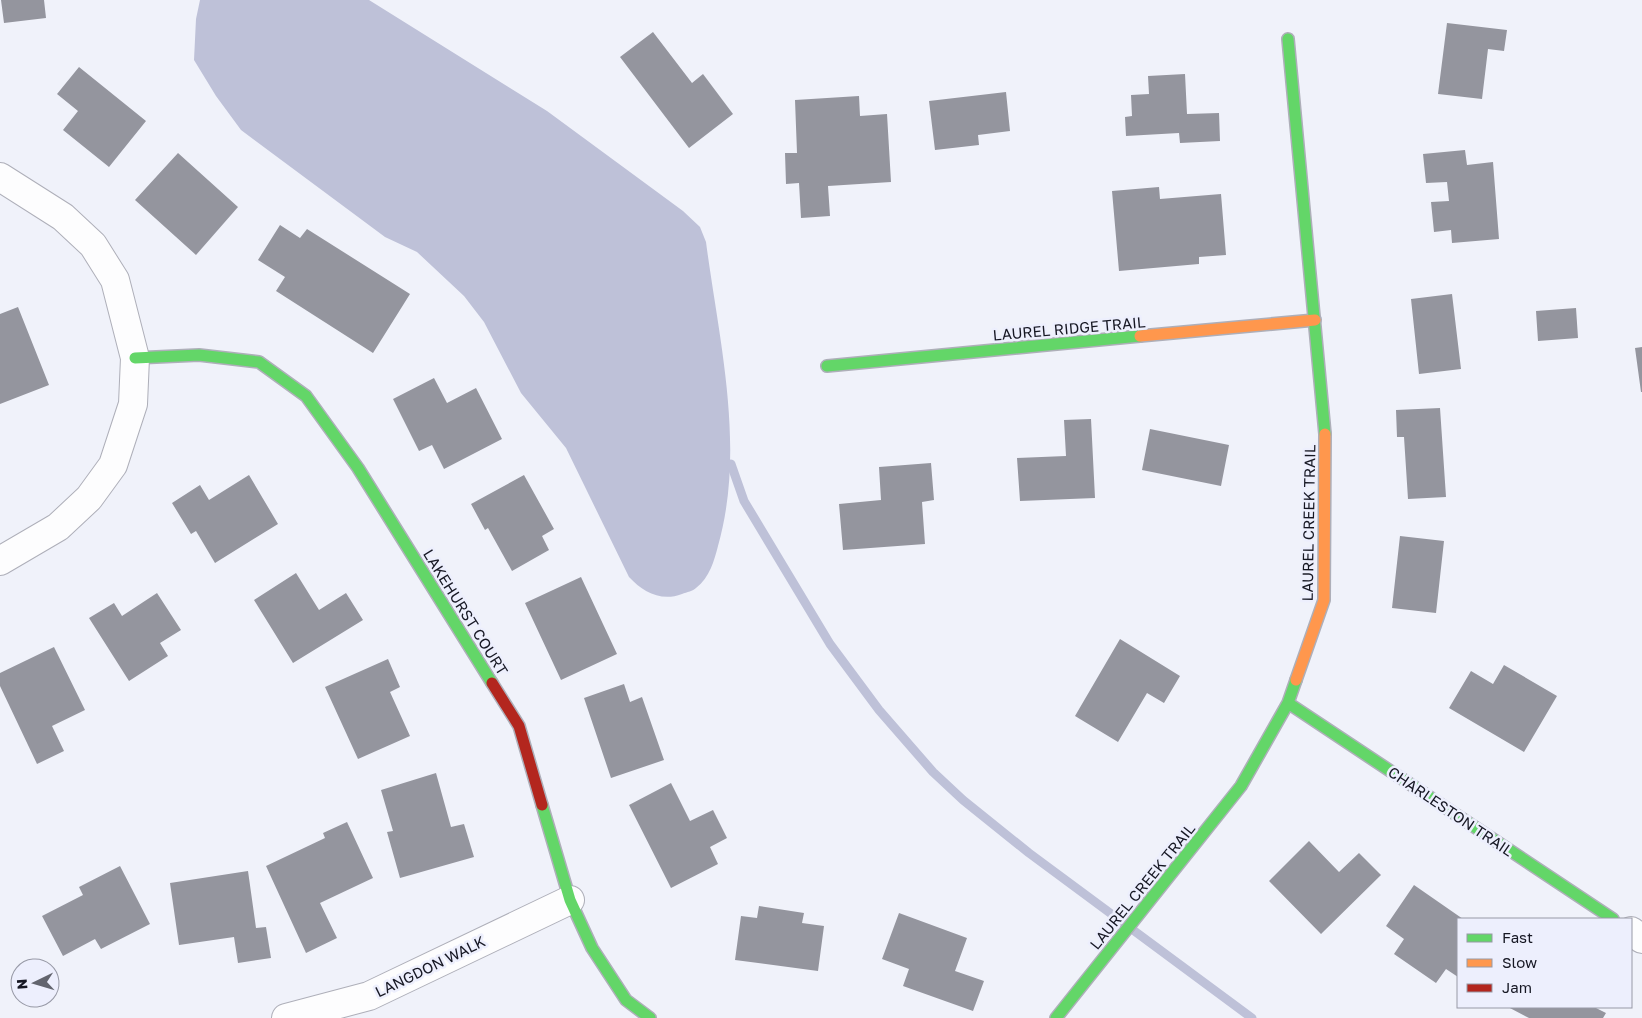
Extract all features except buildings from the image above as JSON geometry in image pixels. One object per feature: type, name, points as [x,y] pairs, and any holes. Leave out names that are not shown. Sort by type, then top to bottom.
[{"type":"street","name":"LAUREL CREEK TRAIL","points":[[1056,1018],[1241,786],[1288,703],[1324,600],[1325,437],[1288,39]]},
{"type":"street","points":[[0,176],[63,217],[93,245],[116,280],[135,358],[133,404],[113,464],[89,498],[58,526],[0,561]]},
{"type":"street","name":"LAUREL RIDGE TRAIL","points":[[827,366],[1314,320]]},
{"type":"street","name":"LAKEHURST COURT","points":[[135,358],[199,355],[259,362],[306,396],[358,468],[519,726],[570,900],[592,948],[626,1000],[650,1018]]},
{"type":"street","name":"CHARLESTON TRAIL","points":[[1288,703],[1611,918]]},
{"type":"street","name":"LANGDON WALK","points":[[286,1018],[369,996],[570,900]]},
{"type":"water","points":[[200,0],[369,0],[547,111],[683,211],[700,227],[706,242],[723,356],[730,432],[730,471],[726,509],[713,563],[701,584],[693,590],[667,597],[646,591],[629,577],[566,448],[521,393],[484,322],[464,296],[417,252],[385,237],[241,130],[216,96],[194,60],[196,19]]},
{"type":"waterway","points":[[731,464],[744,501],[830,644],[879,710],[933,772],[963,800],[1029,853],[1252,1018]]},
{"type":"traffic: fast","points":[[1288,39],[1325,434]]},
{"type":"traffic: fast","points":[[827,366],[1140,336]]},
{"type":"traffic: fast","points":[[135,358],[199,355],[259,362],[306,396],[358,468],[492,683]]},
{"type":"traffic: fast","points":[[1056,1018],[1241,786],[1288,703],[1296,680]]},
{"type":"traffic: fast","points":[[1288,703],[1611,918]]},
{"type":"traffic: fast","points":[[542,805],[570,900],[592,948],[626,1000],[650,1018]]},
{"type":"traffic: slow","points":[[1140,336],[1315,320]]},
{"type":"traffic: slow","points":[[1296,680],[1324,600],[1325,434]]},
{"type":"traffic: jam","points":[[492,683],[519,726],[542,805]]}]
